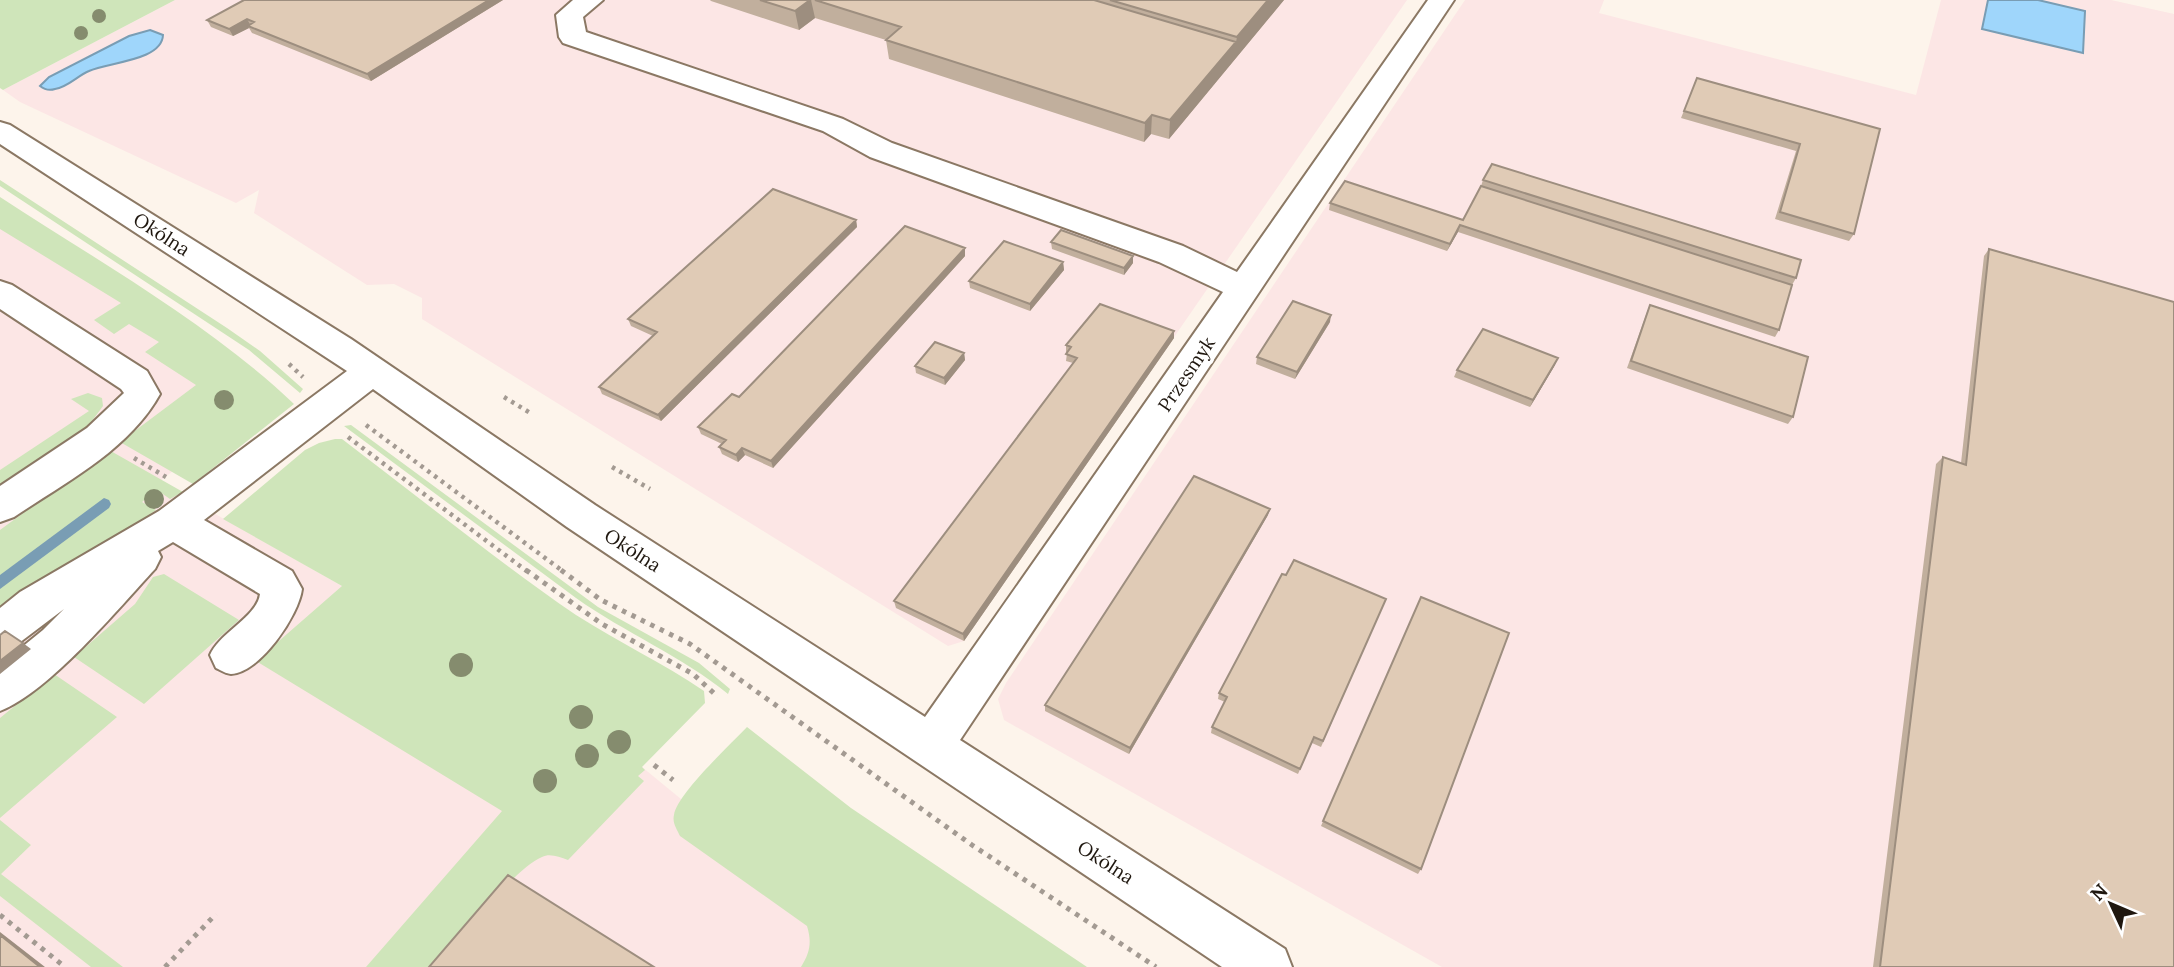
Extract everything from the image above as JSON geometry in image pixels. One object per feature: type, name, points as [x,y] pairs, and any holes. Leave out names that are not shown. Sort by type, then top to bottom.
[{"type":"street","points":[[590,0],[569,15],[573,37],[833,125],[881,150],[1171,254],[1244,289]]},
{"type":"street","name":"Przesmyk","points":[[930,747],[1441,0]]},
{"type":"street","name":"Okólna","points":[[0,131],[372,371],[582,516],[1267,967]]},
{"type":"street","points":[[0,293],[134,380],[142,394],[138,406],[99,438],[0,506]]},
{"type":"street","points":[[0,632],[35,605],[173,522],[372,371]]},
{"type":"street","points":[[173,522],[277,583],[281,589],[278,606],[270,618],[231,654]]},
{"type":"street","points":[[0,691],[58,643],[173,522]]},
{"type":"path","points":[[504,397],[532,414]]},
{"type":"path","points":[[365,424],[601,600],[690,644],[775,708],[1156,967]]},
{"type":"path","points":[[341,432],[595,619],[693,675],[709,686],[718,697]]},
{"type":"path","points":[[612,467],[650,489]]},
{"type":"path","points":[[654,765],[673,780]]},
{"type":"path","points":[[165,967],[216,914]]},
{"type":"path","points":[[0,915],[65,967]]},
{"type":"shaded area","points":[[175,0],[1407,0],[964,641],[948,646],[422,319],[422,298],[394,284],[367,285],[254,213],[259,190],[236,203],[20,102],[3,90]]},
{"type":"shaded area","points":[[1465,0],[1604,0],[1599,13],[1916,95],[1941,0],[2111,0],[2174,14],[2174,967],[1442,967],[1004,720],[998,699],[1006,683]]},
{"type":"shaded area","points":[[0,213],[264,399],[159,482],[342,586],[642,767],[681,799],[924,967],[0,967]]},
{"type":"green space","points":[[0,0],[175,0],[3,90],[0,88]]},
{"type":"green space","points":[[0,180],[227,328],[260,351],[303,389],[300,393],[249,350],[0,186]]},
{"type":"green space","points":[[0,197],[190,320],[294,404],[193,484],[120,442],[196,385],[145,352],[159,342],[129,324],[114,334],[94,320],[121,303],[0,229]]},
{"type":"green space","points":[[88,393],[102,398],[103,406],[89,425],[0,488],[0,470],[89,411],[71,399]]},
{"type":"green space","points":[[351,425],[598,607],[699,663],[730,689],[728,694],[692,668],[576,598],[344,426]]},
{"type":"green space","points":[[342,439],[487,551],[576,615],[704,691],[705,703],[642,767],[645,770],[638,776],[644,781],[568,860],[548,855],[530,864],[503,890],[438,967],[366,967],[502,811],[256,661],[342,586],[223,519],[305,450]]},
{"type":"green space","points":[[109,450],[183,492],[170,499],[157,490],[142,502],[156,510],[135,526],[60,568],[0,613],[0,530]]},
{"type":"green space","points":[[164,574],[239,620],[144,704],[74,657],[135,604],[153,577]]},
{"type":"green space","points":[[54,674],[117,717],[0,818],[0,718]]},
{"type":"green space","points":[[747,727],[851,808],[1087,967],[801,967],[809,947],[807,926],[680,836],[674,823],[677,806],[684,795]]},
{"type":"green space","points":[[0,820],[31,845],[1,874],[123,967],[91,967],[0,896]]},
{"type":"water","points":[[1988,0],[2038,0],[2085,11],[2083,53],[1982,29]]},
{"type":"water","points":[[150,30],[163,35],[154,50],[133,59],[89,71],[60,88],[49,90],[40,86],[49,77],[129,36]]},
{"type":"building","points":[[244,0],[489,0],[367,74],[248,26],[254,22],[247,19],[229,29],[207,20]]},
{"type":"building","points":[[760,0],[810,0],[795,11]]},
{"type":"building","points":[[815,0],[1094,0],[1236,42],[1170,120],[1152,115],[1145,123],[886,40],[901,27]]},
{"type":"building","points":[[1110,0],[1268,0],[1237,37]]},
{"type":"building","points":[[1697,78],[1880,129],[1854,234],[1780,212],[1800,144],[1684,111]]},
{"type":"building","points":[[1492,164],[1801,260],[1796,278],[1483,180]]},
{"type":"building","points":[[1345,181],[1463,220],[1481,186],[1792,285],[1779,330],[1460,225],[1450,244],[1330,203]]},
{"type":"building","points":[[773,189],[856,220],[658,415],[599,387],[657,332],[628,319]]},
{"type":"building","points":[[905,226],[965,248],[771,461],[742,448],[736,455],[719,447],[726,440],[698,427],[732,394],[739,397]]},
{"type":"building","points":[[1061,230],[1133,256],[1124,268],[1051,242]]},
{"type":"building","points":[[1004,241],[1063,262],[1030,304],[969,281]]},
{"type":"building","points":[[1989,249],[2174,302],[2174,967],[1880,967],[1943,457],[1966,465]]},
{"type":"building","points":[[1293,301],[1331,315],[1297,372],[1257,357]]},
{"type":"building","points":[[1100,304],[1174,331],[963,634],[894,601],[1077,358],[1066,354],[1071,347],[1066,345]]},
{"type":"building","points":[[1650,305],[1808,357],[1793,417],[1631,361]]},
{"type":"building","points":[[1483,329],[1558,358],[1533,400],[1457,370]]},
{"type":"building","points":[[935,342],[964,353],[944,378],[915,366]]},
{"type":"building","points":[[1194,476],[1270,509],[1130,748],[1045,705]]},
{"type":"building","points":[[1294,560],[1386,599],[1323,741],[1314,737],[1300,769],[1212,727],[1227,697],[1219,693],[1282,574],[1286,575]]},
{"type":"building","points":[[1421,597],[1509,633],[1421,869],[1323,821]]},
{"type":"building","points":[[5,631],[23,643],[0,661],[0,635]]},
{"type":"building","points":[[508,875],[654,967],[429,967]]},
{"type":"building","points":[[0,935],[40,967],[0,967]]},
{"type":"waterway","points":[[0,583],[104,504]]}]
